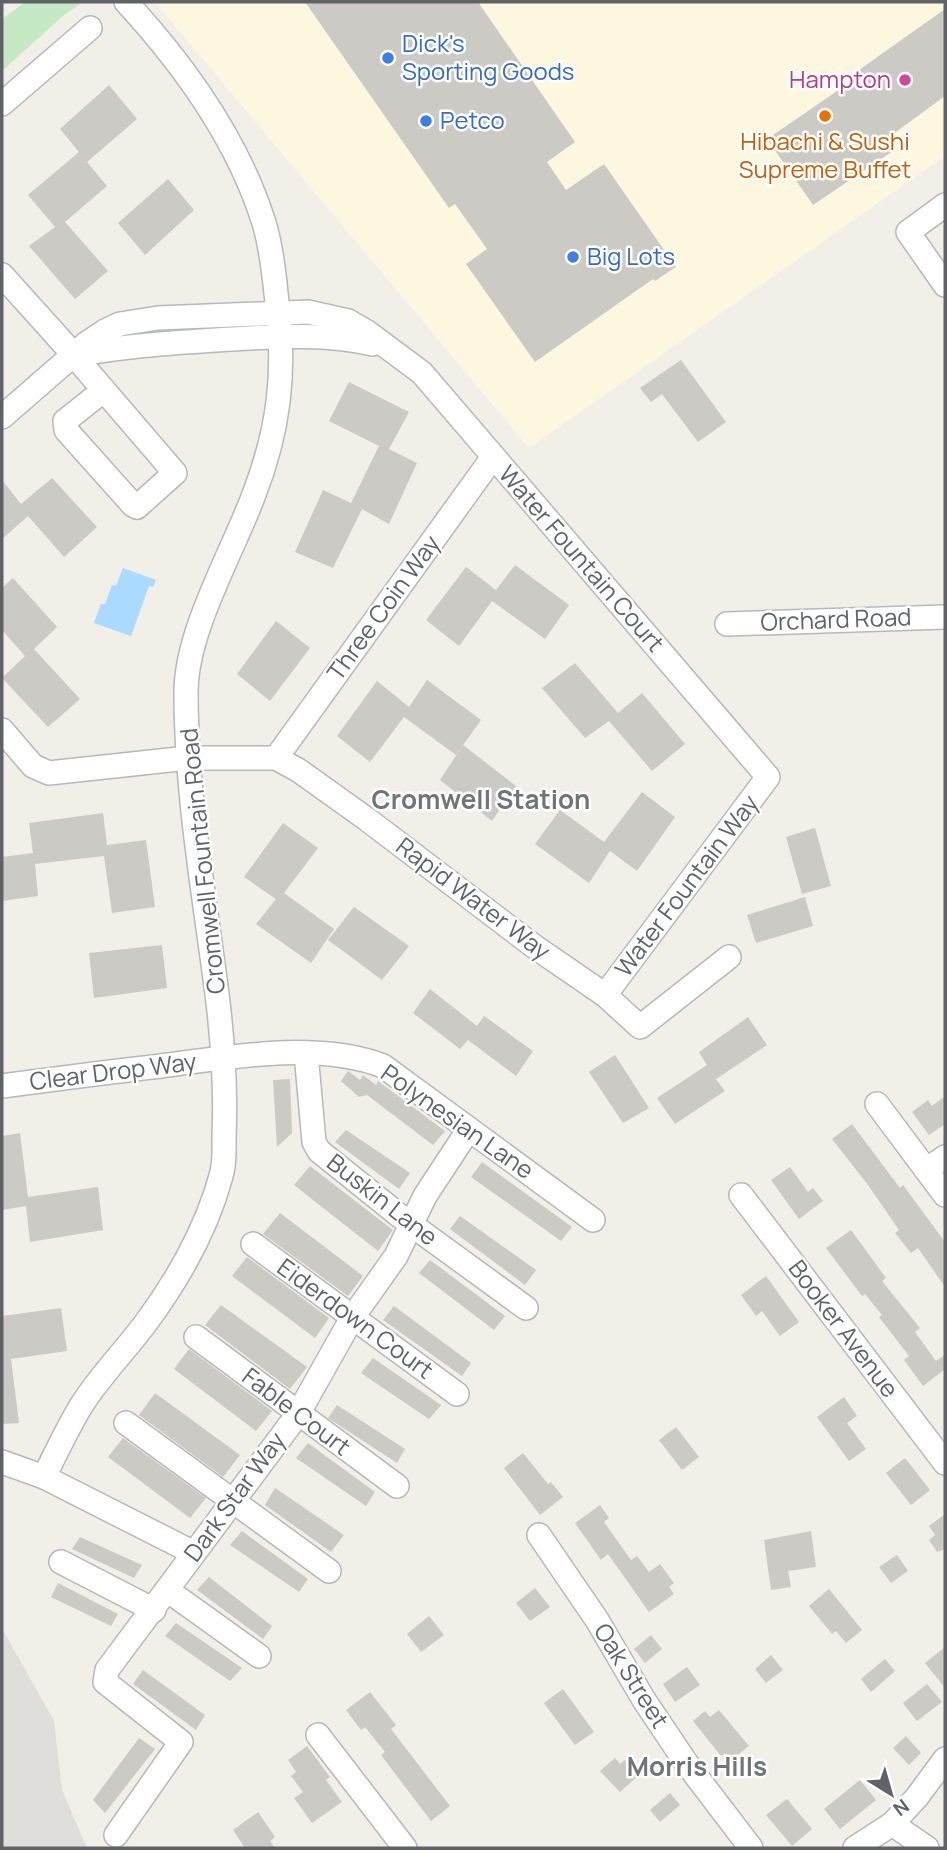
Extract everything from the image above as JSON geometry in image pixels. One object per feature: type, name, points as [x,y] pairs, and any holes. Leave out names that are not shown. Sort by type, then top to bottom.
[{"type":"street","name":"Cromwell Fountain Road","points":[[44,1477],[82,1404],[146,1322],[177,1274],[209,1212],[223,1172],[225,1058],[194,827],[186,687],[195,637],[254,496],[274,434],[279,398],[280,325],[273,262],[264,223],[232,147],[208,105],[179,65],[126,2]]},
{"type":"street","points":[[2,104],[90,28]]},
{"type":"street","points":[[945,205],[908,232],[945,285]]},
{"type":"street","points":[[2,275],[104,390],[175,473],[137,507],[64,425],[65,421],[104,390]]},
{"type":"street","name":"Water Fountain Court","points":[[2,417],[73,356],[108,349],[280,325],[388,348],[422,373],[768,777]]},
{"type":"street","name":"Three Coin Way","points":[[276,758],[494,457]]},
{"type":"street","name":"Orchard Road","points":[[727,624],[945,617]]},
{"type":"street","points":[[2,730],[33,766],[49,774],[188,758],[276,758]]},
{"type":"street","name":"Rapid Water Way","points":[[276,758],[368,820],[535,947],[606,995],[640,1027],[729,957]]},
{"type":"street","name":"Water Fountain Way","points":[[606,995],[768,777]]},
{"type":"street","name":"Polynesian Lane","points":[[225,1058],[306,1053],[364,1059],[383,1066],[593,1220]]},
{"type":"street","name":"Buskin Lane","points":[[306,1053],[314,1142],[330,1162],[411,1225],[526,1308]]},
{"type":"street","name":"Clear Drop Way","points":[[2,1086],[225,1058]]},
{"type":"street","points":[[877,1104],[945,1195]]},
{"type":"street","name":"Dark Star Way","points":[[116,1835],[181,1742],[105,1682],[107,1670],[298,1414],[352,1318],[397,1256],[425,1196],[469,1129]]},
{"type":"street","points":[[926,1170],[945,1157]]},
{"type":"street","name":"Booker Avenue","points":[[741,1195],[945,1463]]},
{"type":"street","name":"Eiderdown Court","points":[[253,1244],[457,1394]]},
{"type":"street","name":"Fable Court","points":[[196,1337],[397,1486]]},
{"type":"street","points":[[126,1423],[329,1571]]},
{"type":"street","points":[[2,1462],[44,1477],[194,1553]]},
{"type":"street","name":"Oak Street","points":[[539,1535],[597,1620],[644,1700],[687,1764],[751,1848]]},
{"type":"street","points":[[61,1562],[153,1610]]},
{"type":"street","points":[[167,1590],[259,1656]]},
{"type":"street","points":[[318,1735],[405,1848]]},
{"type":"street","points":[[855,1848],[892,1824],[917,1797],[945,1759]]},
{"type":"street","points":[[892,1824],[927,1848]]},
{"type":"shaded area","points":[[155,2],[945,2],[945,156],[529,448]]},
{"type":"shaded area","points":[[2,1632],[54,1721],[62,1790],[87,1848],[2,1848]]},
{"type":"green space","points":[[25,2],[83,2],[64,15],[2,71],[2,19]]},
{"type":"water","points":[[123,568],[156,580],[153,587],[149,586],[131,636],[94,623],[101,604],[105,604],[112,585],[116,586]]},
{"type":"building","points":[[305,2],[478,2],[575,142],[547,162],[566,190],[604,164],[676,267],[655,281],[653,279],[535,362],[466,264],[487,249],[455,204],[449,208]]},
{"type":"building","points":[[945,9],[945,96],[885,140],[893,151],[813,205],[767,139],[862,74],[859,70]]},
{"type":"building","points":[[109,85],[137,119],[87,162],[107,186],[65,222],[108,271],[75,299],[29,246],[55,227],[28,195],[79,152],[60,129]]},
{"type":"building","points":[[168,179],[194,210],[145,255],[118,223]]},
{"type":"building","points":[[681,360],[726,422],[698,442],[662,394],[651,402],[640,388]]},
{"type":"building","points":[[349,382],[409,412],[389,449],[417,463],[389,524],[362,509],[333,568],[295,552],[323,490],[351,503],[379,446],[329,421]]},
{"type":"building","points":[[52,478],[97,527],[64,557],[28,516],[2,539],[2,480],[21,504]]},
{"type":"building","points":[[515,565],[569,605],[545,639],[492,601],[459,646],[426,620],[466,567],[496,590]]},
{"type":"building","points":[[13,578],[57,627],[34,649],[80,699],[48,727],[2,678],[25,656],[2,630],[2,588]]},
{"type":"building","points":[[276,621],[310,648],[270,701],[237,674]]},
{"type":"building","points":[[575,663],[618,713],[642,693],[685,744],[652,771],[609,721],[585,738],[542,688]]},
{"type":"building","points":[[427,680],[481,720],[456,755],[404,717],[370,762],[337,736],[377,681],[409,707]]},
{"type":"building","points":[[463,745],[516,786],[492,821],[440,780]]},
{"type":"building","points":[[642,792],[675,817],[637,871],[610,851],[589,883],[535,844],[560,810],[604,842]]},
{"type":"building","points":[[103,813],[107,845],[146,840],[155,907],[112,913],[104,856],[35,864],[38,896],[2,901],[2,857],[33,853],[29,823]]},
{"type":"building","points":[[283,823],[318,848],[284,893],[334,929],[311,963],[256,924],[276,899],[244,877]]},
{"type":"building","points":[[815,828],[831,886],[802,894],[786,837]]},
{"type":"building","points":[[805,897],[813,926],[756,943],[747,915]]},
{"type":"building","points":[[354,907],[409,946],[382,980],[328,940]]},
{"type":"building","points":[[162,945],[167,988],[94,998],[89,953]]},
{"type":"building","points":[[430,989],[477,1026],[484,1016],[533,1051],[516,1076],[468,1040],[460,1049],[413,1013]]},
{"type":"building","points":[[748,1017],[767,1045],[716,1079],[725,1091],[675,1124],[657,1098],[707,1065],[699,1052]]},
{"type":"building","points":[[615,1055],[649,1108],[623,1123],[589,1072]]},
{"type":"building","points":[[348,1071],[360,1080],[363,1075],[376,1085],[378,1081],[445,1131],[433,1145],[367,1095],[359,1097],[341,1081]]},
{"type":"building","points":[[290,1079],[292,1133],[277,1147],[273,1080]]},
{"type":"building","points":[[945,1096],[945,1124],[929,1135],[912,1112],[928,1100],[932,1106]]},
{"type":"building","points":[[852,1124],[900,1188],[903,1185],[945,1242],[945,1287],[918,1248],[911,1253],[895,1233],[899,1230],[832,1139]]},
{"type":"building","points":[[346,1130],[410,1173],[399,1189],[335,1142]]},
{"type":"building","points":[[20,1133],[28,1197],[98,1187],[103,1230],[30,1242],[26,1206],[2,1210],[2,1136]]},
{"type":"building","points":[[482,1162],[572,1227],[561,1241],[471,1177]]},
{"type":"building","points":[[310,1166],[393,1230],[378,1251],[294,1185]]},
{"type":"building","points":[[790,1167],[808,1192],[813,1188],[823,1201],[799,1219],[771,1180]]},
{"type":"building","points":[[280,1213],[363,1276],[348,1296],[263,1234]]},
{"type":"building","points":[[460,1216],[536,1270],[525,1285],[450,1229]]},
{"type":"building","points":[[851,1230],[886,1278],[882,1281],[920,1328],[915,1332],[936,1361],[945,1355],[945,1369],[923,1386],[904,1360],[909,1356],[879,1317],[882,1315],[865,1294],[862,1296],[826,1248]]},
{"type":"building","points":[[247,1257],[329,1318],[315,1338],[232,1276]]},
{"type":"building","points":[[430,1260],[505,1316],[494,1330],[419,1273]]},
{"type":"building","points":[[766,1276],[799,1322],[780,1336],[762,1311],[756,1316],[741,1295]]},
{"type":"building","points":[[221,1305],[307,1367],[290,1389],[205,1325]]},
{"type":"building","points":[[394,1306],[471,1363],[462,1376],[383,1320]]},
{"type":"building","points":[[61,1308],[67,1351],[11,1359],[19,1423],[2,1424],[2,1316]]},
{"type":"building","points":[[189,1349],[272,1411],[256,1431],[174,1369]]},
{"type":"building","points":[[373,1358],[441,1405],[429,1419],[361,1373]]},
{"type":"building","points":[[155,1393],[240,1455],[223,1477],[139,1415]]},
{"type":"building","points":[[844,1397],[857,1416],[847,1423],[866,1449],[849,1461],[817,1417]]},
{"type":"building","points":[[337,1405],[405,1449],[397,1463],[328,1418]]},
{"type":"building","points":[[676,1427],[699,1457],[682,1470],[659,1440]]},
{"type":"building","points":[[123,1438],[206,1498],[190,1518],[108,1457]]},
{"type":"building","points":[[308,1443],[375,1492],[366,1506],[296,1458]]},
{"type":"building","points":[[523,1453],[548,1484],[551,1482],[563,1497],[540,1515],[504,1468]]},
{"type":"building","points":[[905,1458],[930,1490],[911,1505],[886,1473]]},
{"type":"building","points":[[275,1488],[344,1535],[331,1552],[265,1505]]},
{"type":"building","points":[[600,1505],[609,1518],[604,1522],[631,1560],[637,1556],[649,1572],[660,1564],[674,1583],[669,1587],[674,1594],[649,1612],[608,1554],[601,1560],[575,1523]]},
{"type":"building","points":[[945,1514],[945,1549],[937,1552],[929,1540],[935,1535],[929,1526]]},
{"type":"building","points":[[242,1531],[308,1579],[299,1592],[230,1545]]},
{"type":"building","points":[[811,1531],[816,1567],[788,1571],[791,1587],[771,1590],[764,1540]]},
{"type":"building","points":[[80,1537],[142,1565],[134,1578],[72,1549]]},
{"type":"building","points":[[897,1555],[908,1571],[891,1583],[879,1567]]},
{"type":"building","points":[[209,1577],[272,1626],[263,1639],[197,1590]]},
{"type":"building","points":[[58,1583],[118,1614],[111,1626],[51,1597]]},
{"type":"building","points":[[535,1588],[550,1607],[530,1621],[516,1603]]},
{"type":"building","points":[[829,1589],[862,1630],[846,1643],[836,1631],[832,1634],[809,1606]]},
{"type":"building","points":[[429,1616],[444,1635],[421,1652],[407,1634]]},
{"type":"building","points":[[176,1623],[242,1668],[230,1681],[165,1636]]},
{"type":"building","points":[[651,1635],[662,1649],[645,1663],[634,1649]]},
{"type":"building","points":[[945,1647],[945,1688],[925,1663]]},
{"type":"building","points":[[771,1655],[783,1670],[766,1683],[755,1669]]},
{"type":"building","points":[[885,1659],[895,1671],[871,1692],[861,1679]]},
{"type":"building","points":[[687,1667],[700,1685],[675,1702],[663,1684]]},
{"type":"building","points":[[143,1670],[205,1715],[196,1730],[133,1684]]},
{"type":"building","points":[[927,1684],[942,1702],[917,1721],[903,1703]]},
{"type":"building","points":[[563,1689],[594,1732],[575,1745],[544,1703]]},
{"type":"building","points":[[370,1692],[396,1725],[391,1729],[450,1806],[431,1821],[381,1755],[385,1752],[365,1727],[361,1730],[346,1710]]},
{"type":"building","points":[[719,1710],[749,1746],[731,1760],[725,1753],[721,1756],[693,1721],[705,1711],[710,1717]]},
{"type":"building","points":[[906,1736],[921,1753],[909,1765],[893,1748]]},
{"type":"building","points":[[139,1738],[155,1749],[105,1813],[93,1800]]},
{"type":"building","points":[[307,1746],[330,1777],[326,1780],[342,1802],[312,1823],[294,1798],[303,1792],[291,1776],[296,1772],[288,1760]]},
{"type":"building","points":[[615,1758],[620,1764],[625,1760],[639,1775],[620,1792],[600,1771]]},
{"type":"building","points":[[860,1780],[876,1800],[840,1829],[824,1809]]},
{"type":"building","points":[[670,1793],[680,1805],[660,1822],[650,1810]]},
{"type":"building","points":[[787,1799],[812,1829],[792,1846],[766,1815]]},
{"type":"building","points":[[258,1812],[275,1837],[270,1841],[275,1848],[245,1848],[233,1830]]},
{"type":"place","name":"Dick's Sporting Goods","points":[[388,58]]},
{"type":"place","name":"Hampton","points":[[905,80]]},
{"type":"place","name":"Hibachi & Sushi Supreme Buffet","points":[[825,116]]},
{"type":"place","name":"Petco","points":[[426,121]]},
{"type":"place","name":"Big Lots","points":[[573,257]]},
{"type":"district","name":"Cromwell Station","points":[[481,800]]},
{"type":"district","name":"Morris Hills","points":[[697,1767]]}]
